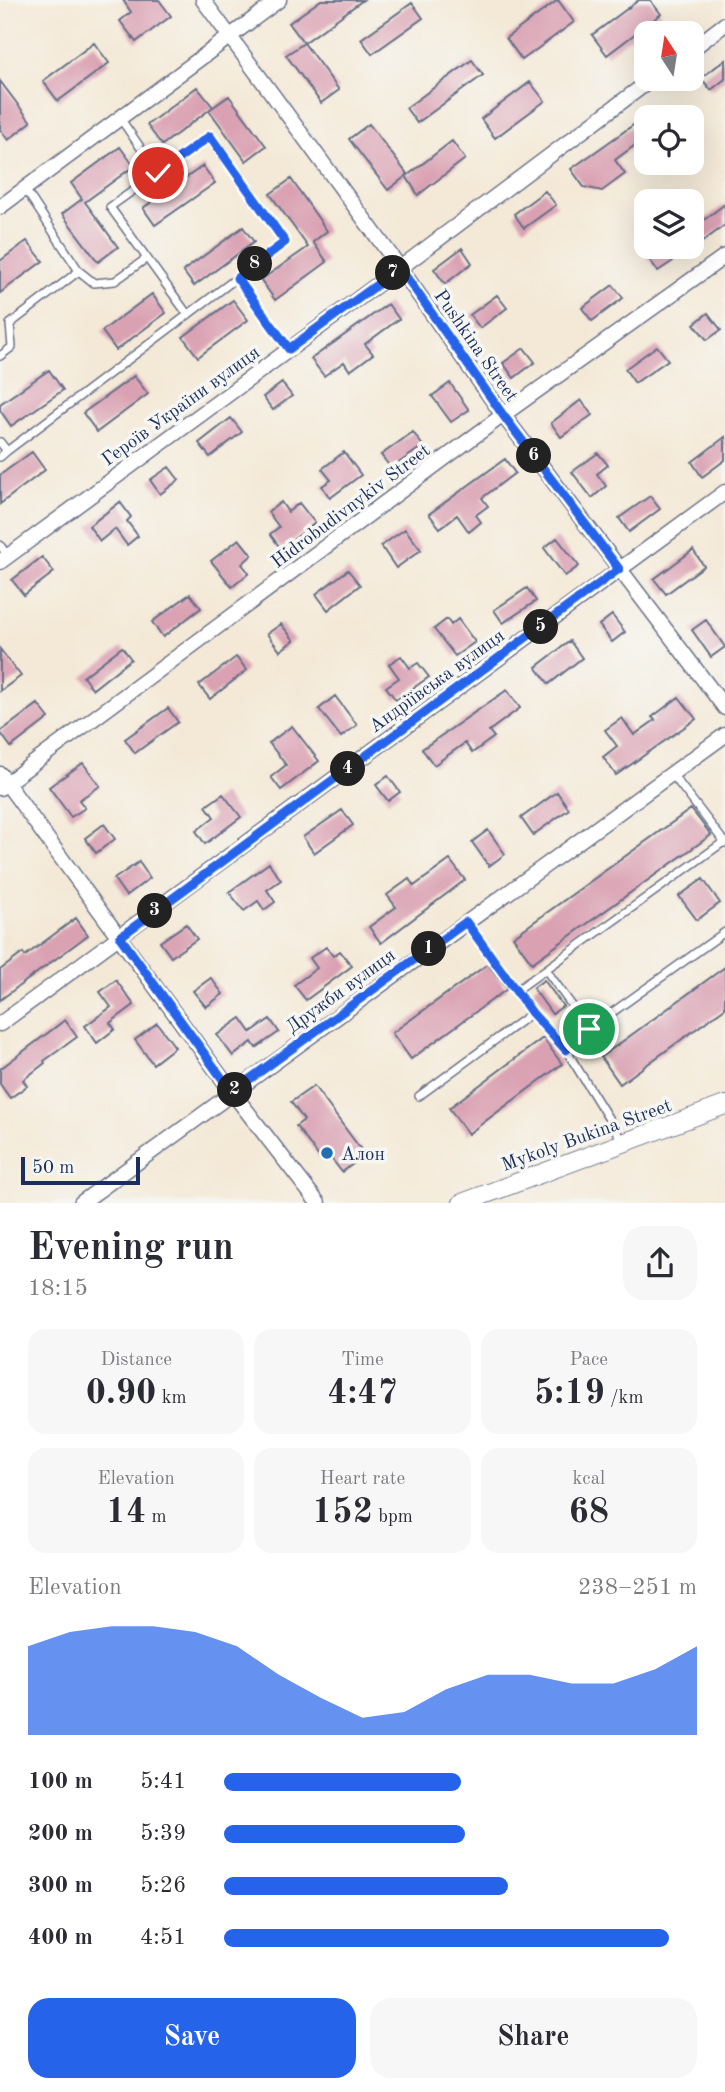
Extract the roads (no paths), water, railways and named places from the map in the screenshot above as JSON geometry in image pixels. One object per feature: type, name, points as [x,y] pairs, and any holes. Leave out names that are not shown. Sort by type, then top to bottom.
[{"type":"street","name":"Pushkina Street","points":[[203,0],[400,268],[503,415],[725,708]]},
{"type":"street","points":[[0,207],[279,0]]},
{"type":"street","points":[[704,40],[725,24]]},
{"type":"street","name":"Героїв України вулиця","points":[[3,554],[400,268],[636,91]]},
{"type":"street","name":"Hidrobudivnykiv Street","points":[[2,782],[725,256]]},
{"type":"street","name":"Андріївська вулиця","points":[[0,1024],[725,492]]},
{"type":"street","name":"Дружби вулиця","points":[[81,1203],[725,735]]},
{"type":"street","points":[[2,782],[120,937],[232,1092],[318,1203]]},
{"type":"street","name":"Mykoly Bukina Street","points":[[463,1203],[725,1105]]},
{"type":"lane","points":[[120,118],[158,173]]},
{"type":"lane","points":[[0,442],[3,454],[188,315],[237,278],[285,242],[210,136],[110,207],[188,315]]},
{"type":"lane","points":[[25,189],[79,271],[94,282],[115,281],[147,258]]},
{"type":"lane","points":[[0,356],[12,347],[10,324],[79,271]]},
{"type":"lane","points":[[237,278],[289,349]]},
{"type":"lane","points":[[517,990],[725,842],[672,774]]},
{"type":"lane","points":[[466,922],[532,1013],[566,1050],[624,1143]]},
{"type":"lane","points":[[566,1050],[589,1029],[725,932]]},
{"type":"lane","points":[[546,970],[589,1029]]},
{"type":"lane","points":[[419,1096],[532,1013]]},
{"type":"place","name":"Алон","points":[[327,1153]]}]
